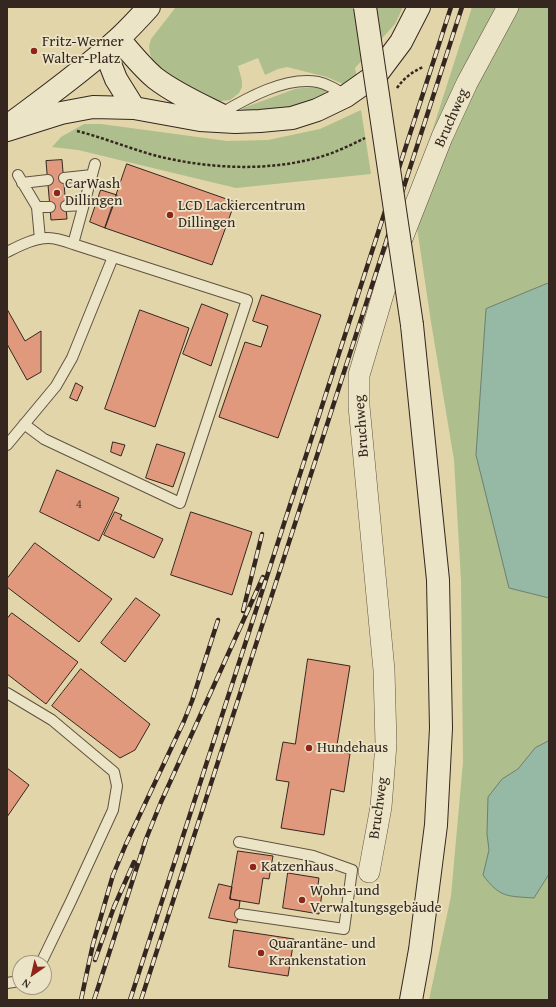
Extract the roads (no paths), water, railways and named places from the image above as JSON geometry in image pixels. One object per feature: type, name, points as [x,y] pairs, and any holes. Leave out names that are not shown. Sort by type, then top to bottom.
[{"type":"main road","points":[[7,126],[73,77],[112,45],[149,7]]},
{"type":"main road","points":[[365,7],[412,325],[438,580],[441,728],[436,825],[420,950],[410,1000]]},
{"type":"main road","points":[[7,130],[61,113],[93,107],[134,108],[200,120],[228,118],[260,121],[292,118],[317,110],[346,96],[377,74],[402,42],[419,7]]},
{"type":"main road","points":[[112,45],[116,79],[134,108]]},
{"type":"main road","points":[[112,45],[141,64],[155,78],[183,95],[228,118]]},
{"type":"street","name":"Bruchweg","points":[[360,871],[381,807],[386,744],[384,670],[359,406],[359,374],[392,264],[440,145],[467,83],[508,7]]},
{"type":"lane","points":[[228,118],[243,100],[284,84],[298,81],[322,84],[336,89],[346,96]]},
{"type":"lane","points":[[72,244],[95,164]]},
{"type":"lane","points":[[64,178],[92,175]]},
{"type":"lane","points":[[40,239],[36,207],[20,179],[48,180]]},
{"type":"lane","points":[[66,206],[84,205]]},
{"type":"lane","points":[[36,207],[50,207]]},
{"type":"lane","points":[[7,252],[40,239],[50,238],[247,300],[180,503],[44,439],[24,424]]},
{"type":"lane","points":[[7,445],[56,386],[72,358],[113,257]]},
{"type":"lane","points":[[7,693],[52,720],[114,772],[117,786],[113,810],[45,955]]},
{"type":"lane","points":[[240,842],[313,856],[360,871],[344,929],[240,914]]},
{"type":"railway","points":[[130,1000],[451,7]]},
{"type":"railway","points":[[141,1000],[462,7]]},
{"type":"railway","points":[[243,611],[262,534]]},
{"type":"railway","points":[[94,1000],[146,839],[161,802],[263,577]]},
{"type":"railway","points":[[81,1000],[93,944],[113,875],[184,721],[192,701],[218,620]]},
{"type":"railway","points":[[95,960],[114,907],[134,862]]},
{"type":"place","name":"Fritz-Werner Walter-Platz","points":[[34,51]]},
{"type":"place","name":"CarWash Dillingen","points":[[57,193]]},
{"type":"place","name":"LCD Lackiercentrum Dillingen","points":[[170,215]]},
{"type":"place","name":"Hundehaus","points":[[309,748]]},
{"type":"place","name":"Katzenhaus","points":[[253,867]]},
{"type":"place","name":"Wohn- und Verwaltungsgebäude","points":[[302,900]]},
{"type":"place","name":"Quarantäne- und Krankenstation","points":[[261,953]]}]
